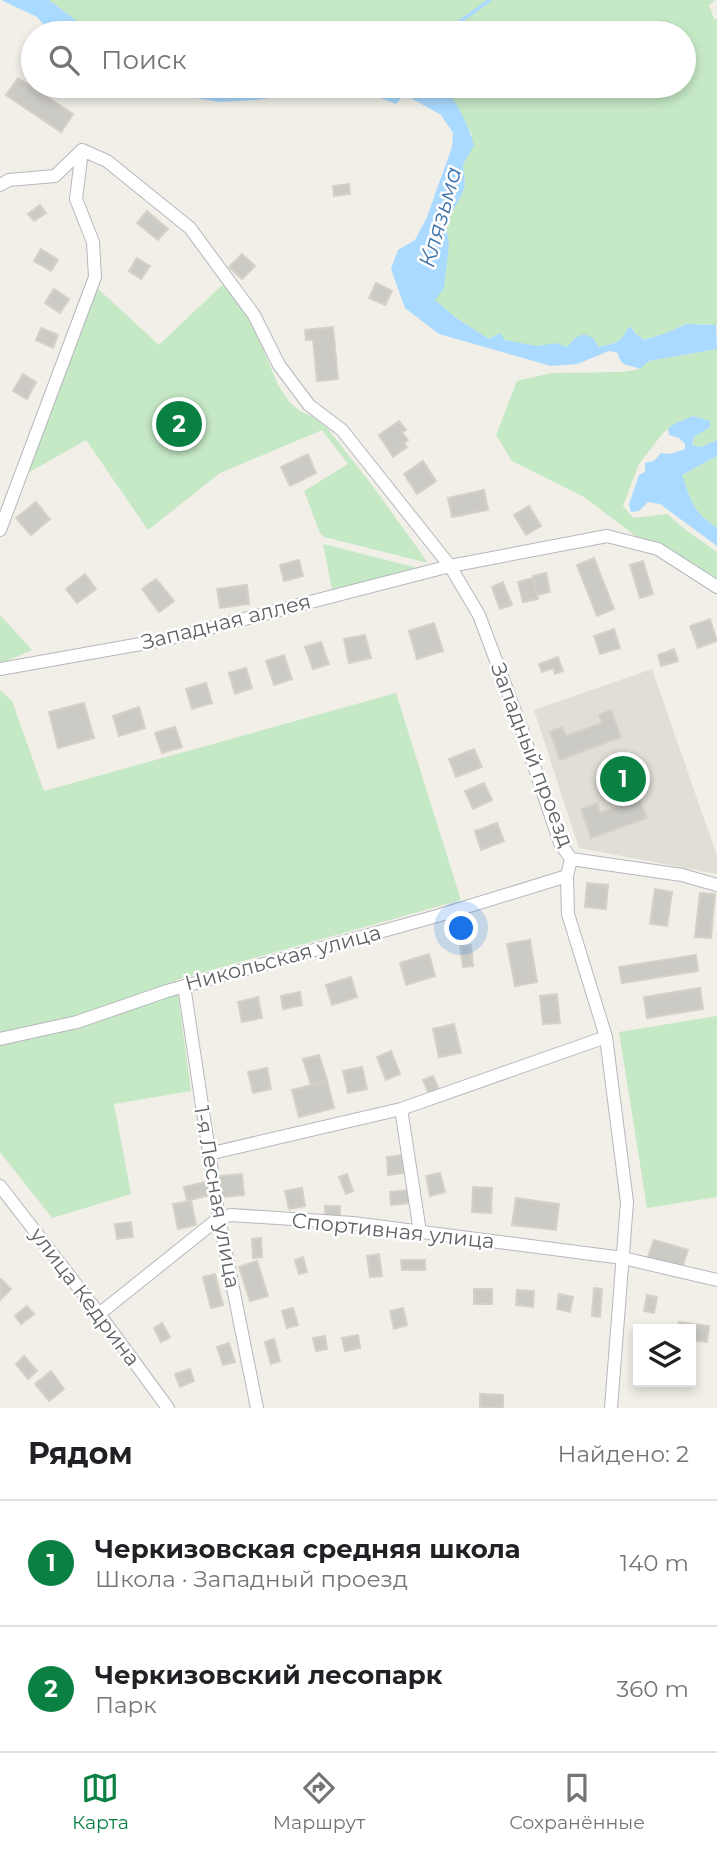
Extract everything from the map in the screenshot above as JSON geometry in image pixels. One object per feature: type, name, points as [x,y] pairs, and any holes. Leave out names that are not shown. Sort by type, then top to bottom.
[{"type":"street","points":[[0,185],[9,180],[55,176],[82,150]]},
{"type":"street","points":[[0,530],[95,277],[93,242],[76,199],[82,150]]},
{"type":"street","name":"Западный проезд","points":[[82,150],[107,161],[190,228],[254,315],[279,365],[309,405],[342,430],[450,566],[479,615],[560,843],[571,859],[567,876],[568,914],[606,1037],[627,1202],[611,1408]]},
{"type":"street","name":"Западная аллея","points":[[0,668],[163,640],[450,566],[607,536],[658,548],[717,587]]},
{"type":"street","points":[[571,859],[682,875],[717,885]]},
{"type":"street","name":"Никольская улица","points":[[0,1039],[77,1022],[184,986],[437,916],[567,876]]},
{"type":"street","name":"1-я Лесная улица","points":[[184,986],[219,1218],[257,1408]]},
{"type":"street","points":[[208,1154],[401,1109],[606,1037]]},
{"type":"street","points":[[401,1109],[420,1232]]},
{"type":"street","name":"улица Кедрина","points":[[0,1186],[168,1408]]},
{"type":"street","name":"Спортивная улица","points":[[219,1218],[231,1216],[353,1223],[623,1258],[717,1280]]},
{"type":"street","points":[[99,1314],[219,1218]]},
{"type":"shaded area","points":[[652,669],[717,856],[717,874],[579,848],[534,710]]},
{"type":"green space","points":[[49,0],[715,0],[709,5],[714,19],[717,19],[717,325],[686,324],[643,340],[634,329],[628,328],[620,340],[599,347],[593,338],[575,338],[567,348],[555,344],[534,346],[495,335],[489,339],[434,300],[449,245],[446,224],[463,192],[463,164],[472,134],[452,98],[696,98],[696,21],[77,21]]},
{"type":"green space","points":[[224,285],[249,320],[278,385],[290,403],[328,429],[428,563],[324,537],[320,533],[304,491],[348,464],[322,430],[220,473],[148,530],[86,440],[14,481],[95,286],[159,345]]},
{"type":"green space","points":[[717,349],[717,440],[700,447],[692,445],[701,419],[693,416],[674,424],[663,433],[639,464],[623,506],[633,518],[667,514],[717,552],[717,588],[665,558],[584,497],[512,461],[496,435],[517,381],[551,373],[623,372],[640,369],[649,361]]},
{"type":"green space","points":[[717,456],[717,528],[694,505],[682,475]]},
{"type":"green space","points":[[323,544],[426,570],[332,589]]},
{"type":"green space","points":[[0,615],[32,650],[0,664]]},
{"type":"green space","points":[[0,690],[12,701],[44,791],[396,693],[461,900],[176,980],[191,1091],[114,1104],[131,1194],[52,1218],[0,1152]]},
{"type":"green space","points":[[717,1016],[717,1197],[647,1208],[619,1032]]},
{"type":"water","points":[[1,0],[49,0],[77,21],[40,21]]},
{"type":"water","points":[[196,98],[269,98],[256,100],[220,102]]},
{"type":"water","points":[[380,98],[401,98],[396,104]]},
{"type":"water","name":"Клязьма","points":[[411,98],[452,98],[474,146],[463,164],[463,192],[446,224],[449,245],[444,288],[435,300],[455,317],[489,339],[500,333],[505,340],[537,346],[556,343],[567,347],[575,338],[584,334],[593,338],[599,347],[617,342],[631,327],[644,340],[686,324],[716,325],[717,349],[649,361],[640,369],[623,363],[618,353],[609,351],[577,364],[551,366],[439,334],[405,308],[391,269],[398,250],[415,240],[427,217],[452,147],[453,133],[441,115]]},
{"type":"water","points":[[693,416],[710,421],[710,427],[694,437],[692,445],[701,447],[717,440],[717,456],[682,475],[694,505],[703,517],[717,528],[717,546],[660,504],[648,502],[639,511],[631,512],[629,504],[639,475],[645,472],[645,463],[654,461],[661,453],[671,454],[685,449],[685,444],[679,438],[669,435],[668,429]]},
{"type":"building","points":[[18,78],[21,80],[21,98],[49,98],[73,114],[61,132],[6,95]]},
{"type":"building","points":[[349,184],[350,194],[334,196],[333,186]]},
{"type":"building","points":[[40,205],[46,213],[34,221],[28,214]]},
{"type":"building","points":[[147,211],[168,229],[158,240],[137,223]]},
{"type":"building","points":[[41,249],[58,260],[51,271],[34,261]]},
{"type":"building","points":[[242,254],[255,266],[242,279],[229,267]]},
{"type":"building","points":[[137,258],[150,266],[141,279],[129,271]]},
{"type":"building","points":[[376,283],[392,291],[385,305],[369,298]]},
{"type":"building","points":[[54,289],[69,299],[60,313],[45,303]]},
{"type":"building","points":[[333,327],[338,379],[317,381],[313,340],[306,340],[305,330]]},
{"type":"building","points":[[41,328],[58,335],[53,348],[36,340]]},
{"type":"building","points":[[23,374],[36,382],[27,399],[13,391]]},
{"type":"building","points":[[399,421],[406,430],[402,432],[408,440],[404,443],[407,447],[393,457],[379,435]]},
{"type":"building","points":[[308,454],[316,473],[290,486],[281,467]]},
{"type":"building","points":[[423,461],[436,481],[417,494],[404,474]]},
{"type":"building","points":[[484,490],[488,510],[452,517],[448,498]]},
{"type":"building","points":[[36,502],[50,519],[31,535],[16,518]]},
{"type":"building","points":[[529,506],[541,526],[526,535],[514,515]]},
{"type":"building","points":[[594,558],[614,609],[597,616],[577,565]]},
{"type":"building","points":[[299,560],[303,576],[284,581],[280,565]]},
{"type":"building","points":[[643,561],[653,594],[640,598],[630,565]]},
{"type":"building","points":[[546,573],[550,592],[537,595],[533,576]]},
{"type":"building","points":[[85,574],[96,589],[77,603],[66,589]]},
{"type":"building","points":[[533,578],[538,599],[523,602],[518,582]]},
{"type":"building","points":[[156,579],[174,601],[159,612],[142,589]]},
{"type":"building","points":[[503,582],[512,605],[500,609],[492,587]]},
{"type":"building","points":[[247,585],[249,604],[220,608],[217,589]]},
{"type":"building","points":[[710,619],[717,641],[698,648],[690,626]]},
{"type":"building","points":[[434,623],[443,651],[417,659],[409,631]]},
{"type":"building","points":[[614,629],[620,648],[600,654],[594,636]]},
{"type":"building","points":[[365,635],[371,658],[349,663],[344,639]]},
{"type":"building","points":[[321,642],[329,664],[313,669],[305,647]]},
{"type":"building","points":[[674,649],[678,661],[661,666],[658,655]]},
{"type":"building","points":[[284,655],[292,679],[274,685],[266,661]]},
{"type":"building","points":[[558,657],[563,671],[555,674],[553,668],[542,672],[539,664]]},
{"type":"building","points":[[246,668],[252,688],[235,694],[229,673]]},
{"type":"building","points":[[206,683],[212,703],[192,709],[186,689]]},
{"type":"building","points":[[84,703],[94,738],[58,748],[49,712]]},
{"type":"building","points":[[139,707],[145,728],[119,736],[113,716]]},
{"type":"building","points":[[611,710],[621,737],[560,760],[550,732],[562,727],[566,736],[602,723],[599,715]]},
{"type":"building","points":[[175,727],[182,747],[162,753],[155,733]]},
{"type":"building","points":[[474,749],[482,767],[456,777],[449,759]]},
{"type":"building","points":[[484,783],[492,800],[473,809],[465,791]]},
{"type":"building","points":[[636,789],[647,818],[591,838],[581,809],[597,803],[600,813],[623,804],[620,795]]},
{"type":"building","points":[[497,823],[504,841],[481,850],[475,831]]},
{"type":"building","points":[[587,883],[608,885],[606,909],[585,907]]},
{"type":"building","points":[[655,889],[672,892],[667,926],[650,924]]},
{"type":"building","points":[[700,893],[715,894],[711,938],[695,937]]},
{"type":"building","points":[[530,940],[537,982],[515,986],[507,944]]},
{"type":"building","points":[[471,945],[473,966],[463,967],[460,946]]},
{"type":"building","points":[[429,954],[435,976],[406,985],[400,963]]},
{"type":"building","points":[[696,955],[698,971],[622,983],[619,967]]},
{"type":"building","points":[[351,977],[357,997],[332,1005],[326,985]]},
{"type":"building","points":[[700,988],[703,1009],[647,1018],[644,997]]},
{"type":"building","points":[[300,992],[302,1005],[283,1009],[281,996]]},
{"type":"building","points":[[557,994],[560,1023],[543,1024],[540,996]]},
{"type":"building","points":[[258,997],[262,1018],[242,1022],[238,1002]]},
{"type":"building","points":[[454,1024],[461,1053],[439,1057],[433,1029]]},
{"type":"building","points":[[391,1051],[400,1074],[386,1080],[377,1057]]},
{"type":"building","points":[[319,1055],[327,1080],[311,1085],[303,1059]]},
{"type":"building","points":[[362,1067],[367,1089],[348,1093],[343,1071]]},
{"type":"building","points":[[267,1068],[271,1089],[253,1093],[248,1072]]},
{"type":"building","points":[[433,1076],[439,1090],[429,1094],[423,1080]]},
{"type":"building","points":[[327,1081],[334,1108],[299,1117],[292,1090]]},
{"type":"building","points":[[402,1155],[404,1173],[388,1175],[387,1157]]},
{"type":"building","points":[[440,1173],[445,1192],[430,1196],[426,1176]]},
{"type":"building","points":[[242,1174],[244,1195],[222,1197],[220,1176]]},
{"type":"building","points":[[347,1174],[353,1191],[346,1194],[339,1177]]},
{"type":"building","points":[[210,1181],[213,1194],[187,1201],[184,1187]]},
{"type":"building","points":[[473,1187],[492,1188],[491,1213],[472,1212]]},
{"type":"building","points":[[302,1188],[305,1206],[289,1209],[285,1191]]},
{"type":"building","points":[[409,1190],[411,1203],[391,1205],[390,1192]]},
{"type":"building","points":[[516,1198],[559,1204],[556,1230],[512,1225]]},
{"type":"building","points":[[191,1201],[196,1225],[178,1229],[173,1204]]},
{"type":"building","points":[[325,1206],[340,1206],[340,1218],[325,1218]]},
{"type":"building","points":[[131,1222],[133,1237],[117,1239],[115,1224]]},
{"type":"building","points":[[261,1238],[262,1257],[253,1258],[252,1239]]},
{"type":"building","points":[[654,1240],[688,1250],[682,1268],[648,1257]]},
{"type":"building","points":[[379,1254],[382,1276],[370,1277],[367,1256]]},
{"type":"building","points":[[303,1257],[307,1272],[299,1274],[295,1260]]},
{"type":"building","points":[[401,1260],[425,1260],[425,1270],[402,1270]]},
{"type":"building","points":[[257,1261],[268,1296],[250,1301],[239,1267]]},
{"type":"building","points":[[215,1274],[223,1305],[211,1308],[203,1277]]},
{"type":"building","points":[[0,1280],[11,1289],[0,1300]]},
{"type":"building","points":[[594,1288],[602,1289],[600,1317],[592,1316]]},
{"type":"building","points":[[474,1289],[492,1289],[492,1304],[474,1304]]},
{"type":"building","points":[[517,1290],[534,1291],[533,1307],[516,1305]]},
{"type":"building","points":[[559,1294],[573,1297],[570,1312],[557,1309]]},
{"type":"building","points":[[647,1295],[657,1297],[654,1313],[644,1311]]},
{"type":"building","points":[[27,1306],[34,1314],[21,1324],[15,1316]]},
{"type":"building","points":[[293,1308],[298,1325],[287,1328],[282,1311]]},
{"type":"building","points":[[403,1308],[407,1325],[394,1329],[390,1311]]},
{"type":"building","points":[[162,1323],[170,1337],[161,1342],[154,1328]]},
{"type":"building","points":[[696,1324],[709,1326],[707,1342],[696,1341]]},
{"type":"building","points":[[358,1335],[360,1348],[345,1351],[342,1338]]},
{"type":"building","points":[[325,1336],[327,1349],[316,1351],[313,1338]]},
{"type":"building","points":[[274,1339],[280,1361],[271,1364],[265,1342]]},
{"type":"building","points":[[229,1343],[235,1362],[223,1365],[217,1347]]},
{"type":"building","points":[[24,1356],[37,1371],[28,1379],[16,1364]]},
{"type":"building","points":[[190,1369],[194,1381],[180,1387],[175,1374]]},
{"type":"building","points":[[51,1371],[64,1389],[49,1401],[35,1384]]},
{"type":"building","points":[[480,1394],[503,1395],[503,1408],[480,1408]]},
{"type":"waterway","points":[[461,21],[490,0]]},
{"type":"place","name":"Черкизовский лесопарк","points":[[179,424]]},
{"type":"place","name":"Черкизовская средняя школа","points":[[623,779]]}]
